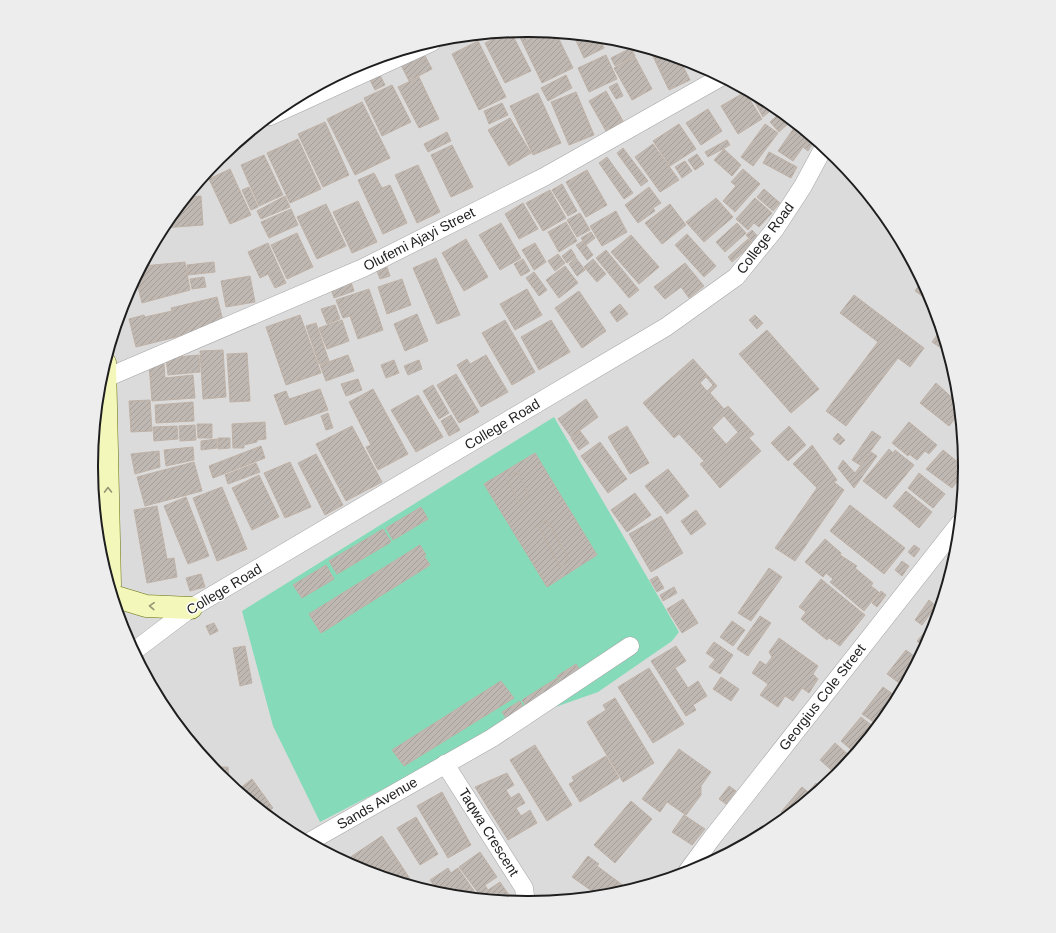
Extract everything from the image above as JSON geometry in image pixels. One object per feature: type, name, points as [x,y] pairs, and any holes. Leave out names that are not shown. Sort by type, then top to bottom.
[{"type":"main road","points":[[106,387],[110,562]]},
{"type":"main road","points":[[119,598],[146,606],[191,608]]},
{"type":"street","points":[[304,100],[393,59]]},
{"type":"street","name":"Olufemi Ajayi Street","points":[[110,368],[363,268],[544,177],[716,80]]},
{"type":"street","name":"College Road","points":[[139,647],[191,608],[666,327],[723,286],[736,276],[775,230],[803,186],[821,153]]},
{"type":"street","name":"Georgius Cole Street","points":[[694,862],[716,832],[952,533]]},
{"type":"street","name":"Sands Avenue","points":[[315,839],[492,738],[630,646]]},
{"type":"street","name":"Taqwa Crescent","points":[[445,764],[524,888],[525,896]]},
{"type":"shaded area","points":[[500,38],[556,38],[584,41],[612,45],[666,60],[718,81],[743,95],[767,109],[811,144],[832,163],[869,205],[900,252],[913,277],[935,328],[943,355],[954,410],[957,438],[957,495],[954,523],[943,578],[935,605],[925,631],[900,681],[869,728],[851,750],[811,789],[767,824],[718,852],[666,873],[639,881],[612,888],[556,895],[500,895],[472,892],[444,888],[390,873],[338,852],[313,838],[289,824],[245,789],[224,770],[187,728],[156,681],[143,656],[121,605],[113,578],[102,523],[99,495],[98,466],[102,410],[113,355],[121,328],[131,302],[156,252],[187,205],[205,183],[245,144],[289,109],[338,81],[390,60],[417,52],[444,45]]},
{"type":"green space","points":[[554,417],[679,632],[672,641],[598,692],[510,723],[320,822],[273,726],[242,611]]},
{"type":"building","points":[[520,37],[559,38],[573,68],[542,83]]},
{"type":"building","points":[[514,38],[531,71],[505,83],[485,43],[494,39]]},
{"type":"building","points":[[576,40],[602,44],[604,48],[584,58]]},
{"type":"building","points":[[478,41],[506,97],[479,110],[452,54]]},
{"type":"building","points":[[628,49],[632,50],[635,56],[615,66],[611,58]]},
{"type":"building","points":[[424,54],[432,69],[409,81],[401,65]]},
{"type":"building","points":[[606,55],[617,79],[589,92],[578,68]]},
{"type":"building","points":[[653,56],[683,67],[690,80],[669,90]]},
{"type":"building","points":[[635,57],[652,89],[632,100],[614,68]]},
{"type":"building","points":[[380,75],[385,85],[375,90],[370,80]]},
{"type":"building","points":[[566,75],[572,88],[548,101],[541,88]]},
{"type":"building","points":[[419,77],[439,119],[419,128],[398,87]]},
{"type":"building","points":[[617,83],[623,96],[616,99],[609,87]]},
{"type":"building","points":[[392,85],[411,122],[382,136],[364,98]]},
{"type":"building","points":[[606,91],[623,121],[606,131],[589,101]]},
{"type":"building","points":[[576,92],[594,135],[569,145],[551,102]]},
{"type":"building","points":[[538,93],[561,143],[533,155],[510,106]]},
{"type":"building","points":[[741,94],[749,99],[762,119],[738,134],[721,106]]},
{"type":"building","points":[[362,102],[390,158],[355,175],[327,119]]},
{"type":"building","points":[[754,102],[770,111],[763,117]]},
{"type":"building","points":[[502,103],[508,115],[489,124],[484,111]]},
{"type":"building","points":[[708,109],[722,131],[701,145],[686,123]]},
{"type":"building","points":[[776,116],[787,125],[779,132],[770,122]]},
{"type":"building","points":[[510,118],[531,153],[509,166],[488,130]]},
{"type":"building","points":[[325,122],[349,175],[323,187],[298,134]]},
{"type":"building","points":[[679,124],[696,149],[670,166],[653,141]]},
{"type":"building","points":[[765,124],[778,133],[753,166],[741,157]]},
{"type":"building","points":[[793,129],[812,145],[808,151],[803,147],[793,161],[778,151]]},
{"type":"building","points":[[447,132],[451,141],[428,152],[424,144]]},
{"type":"building","points":[[298,139],[321,189],[290,203],[267,153]]},
{"type":"building","points":[[727,140],[730,145],[708,157],[705,152]]},
{"type":"building","points":[[653,144],[679,180],[660,192],[635,157]]},
{"type":"building","points":[[452,145],[473,187],[451,197],[431,155]]},
{"type":"building","points":[[623,148],[648,181],[641,186],[617,153]]},
{"type":"building","points":[[724,149],[741,165],[732,176],[714,160]]},
{"type":"building","points":[[769,152],[797,167],[791,178],[763,163]]},
{"type":"building","points":[[697,154],[704,164],[695,170],[688,160]]},
{"type":"building","points":[[264,155],[283,195],[259,206],[241,165]]},
{"type":"building","points":[[607,157],[633,193],[624,199],[599,163]]},
{"type":"building","points":[[685,161],[692,171],[682,178],[675,167]]},
{"type":"building","points":[[418,165],[440,212],[417,223],[395,175]]},
{"type":"building","points":[[230,169],[251,215],[230,224],[209,179]]},
{"type":"building","points":[[743,169],[760,184],[735,212],[723,201],[736,186],[731,182]]},
{"type":"building","points":[[587,170],[607,205],[586,217],[566,182]]},
{"type":"building","points":[[374,173],[382,188],[390,185],[407,223],[383,234],[358,180]]},
{"type":"building","points":[[562,184],[577,211],[568,216],[552,190]]},
{"type":"building","points":[[249,187],[258,207],[251,210],[242,190]]},
{"type":"building","points":[[649,187],[661,203],[653,208],[655,211],[638,223],[625,205]]},
{"type":"building","points":[[764,189],[780,203],[773,211],[757,197]]},
{"type":"building","points":[[550,190],[566,218],[543,231],[526,203]]},
{"type":"building","points":[[201,196],[203,225],[171,227],[187,205],[194,197]]},
{"type":"building","points":[[285,196],[290,207],[261,219],[257,211]]},
{"type":"building","points":[[716,198],[733,217],[704,242],[686,222]]},
{"type":"building","points":[[755,198],[772,213],[759,227],[754,223],[748,230],[736,219]]},
{"type":"building","points":[[358,201],[377,242],[352,253],[333,212]]},
{"type":"building","points":[[523,203],[538,229],[519,239],[505,214]]},
{"type":"building","points":[[326,204],[346,246],[317,259],[297,217]]},
{"type":"building","points":[[670,204],[686,225],[662,244],[645,223]]},
{"type":"building","points":[[291,209],[298,225],[269,238],[261,222]]},
{"type":"building","points":[[616,211],[627,232],[602,246],[590,226]]},
{"type":"building","points":[[580,213],[590,230],[577,237],[567,220]]},
{"type":"building","points":[[566,222],[577,241],[559,252],[548,232]]},
{"type":"building","points":[[501,223],[521,258],[500,270],[479,235]]},
{"type":"building","points":[[737,223],[746,233],[725,252],[716,242]]},
{"type":"building","points":[[752,230],[760,239],[754,244],[746,235]]},
{"type":"building","points":[[591,232],[595,238],[586,245],[581,238]]},
{"type":"building","points":[[297,233],[313,267],[287,279],[271,245]]},
{"type":"building","points":[[687,234],[716,266],[704,277],[675,245]]},
{"type":"building","points":[[631,235],[659,267],[639,284],[611,252]]},
{"type":"building","points":[[466,239],[488,277],[464,291],[442,253]]},
{"type":"building","points":[[748,239],[753,244],[732,262],[728,257]]},
{"type":"building","points":[[583,241],[593,255],[587,260],[576,245]]},
{"type":"building","points":[[268,243],[286,283],[275,288],[268,274],[260,278],[248,252]]},
{"type":"building","points":[[535,243],[546,262],[534,270],[522,250]]},
{"type":"building","points":[[571,249],[576,257],[567,263],[562,256]]},
{"type":"building","points":[[606,250],[639,290],[629,298],[596,258]]},
{"type":"building","points":[[558,254],[565,263],[555,271],[548,261]]},
{"type":"building","points":[[436,258],[460,315],[437,324],[413,268]]},
{"type":"building","points":[[576,258],[585,270],[577,276],[569,264]]},
{"type":"building","points":[[523,259],[530,271],[521,276],[514,264]]},
{"type":"building","points":[[593,259],[606,274],[597,282],[584,267]]},
{"type":"building","points":[[185,262],[190,290],[142,303],[138,287],[149,265]]},
{"type":"building","points":[[214,262],[215,272],[188,275],[187,265]]},
{"type":"building","points":[[685,263],[704,286],[689,298],[681,287],[665,299],[654,287]]},
{"type":"building","points":[[565,266],[578,283],[559,298],[546,280]]},
{"type":"building","points":[[387,267],[390,276],[380,279],[377,271]]},
{"type":"building","points":[[534,272],[547,290],[539,296],[526,278]]},
{"type":"building","points":[[250,276],[255,302],[226,307],[221,281]]},
{"type":"building","points":[[204,277],[206,287],[192,289],[190,279]]},
{"type":"building","points":[[402,279],[411,305],[387,314],[378,287]]},
{"type":"building","points":[[351,282],[354,291],[334,298],[331,289]]},
{"type":"building","points":[[918,287],[922,296],[915,291]]},
{"type":"building","points":[[369,289],[383,330],[358,339],[350,316],[343,318],[336,300]]},
{"type":"building","points":[[527,289],[542,315],[515,330],[500,304]]},
{"type":"building","points":[[579,291],[606,331],[582,348],[555,308]]},
{"type":"building","points":[[854,295],[924,348],[910,367],[898,358],[846,426],[826,411],[878,342],[840,313]]},
{"type":"building","points":[[217,297],[224,325],[136,347],[129,319],[172,311],[171,308]]},
{"type":"building","points":[[620,304],[628,314],[617,322],[610,312]]},
{"type":"building","points":[[335,305],[340,319],[327,324],[321,309]]},
{"type":"building","points":[[417,314],[428,341],[405,351],[394,324]]},
{"type":"building","points":[[300,315],[321,373],[286,385],[266,327]]},
{"type":"building","points":[[755,315],[763,323],[757,329],[749,320]]},
{"type":"building","points":[[342,320],[349,341],[327,349],[319,328]]},
{"type":"building","points":[[505,320],[535,372],[512,385],[482,333]]},
{"type":"building","points":[[551,320],[570,352],[539,370],[521,337]]},
{"type":"building","points":[[316,323],[329,361],[319,364],[306,326]]},
{"type":"building","points":[[767,330],[819,389],[791,413],[739,354]]},
{"type":"building","points":[[937,335],[941,348],[932,342]]},
{"type":"building","points":[[223,350],[226,397],[203,399],[200,351]]},
{"type":"building","points":[[247,353],[250,401],[230,402],[227,354]]},
{"type":"building","points":[[199,355],[200,372],[168,375],[166,358]]},
{"type":"building","points":[[348,355],[354,371],[326,381],[320,365]]},
{"type":"building","points":[[486,355],[508,392],[481,407],[457,365],[467,359],[470,364]]},
{"type":"building","points":[[693,359],[717,386],[710,393],[724,409],[728,406],[754,434],[749,438],[761,451],[720,488],[700,464],[704,461],[679,434],[674,438],[643,403]],"holes":[[[706,377],[713,385],[707,391],[700,383]],[[724,416],[738,432],[726,444],[712,428]]]},
{"type":"building","points":[[394,360],[399,373],[386,378],[381,365]]},
{"type":"building","points":[[419,360],[422,369],[408,375],[404,366]]},
{"type":"building","points":[[164,364],[165,378],[193,375],[195,398],[152,401],[149,365]]},
{"type":"building","points":[[456,374],[479,412],[459,423],[437,385]]},
{"type":"building","points":[[358,379],[362,390],[346,396],[341,384]]},
{"type":"building","points":[[936,383],[952,397],[955,419],[949,426],[920,403]]},
{"type":"building","points":[[433,385],[449,413],[439,419],[423,391]]},
{"type":"building","points":[[320,389],[328,410],[285,425],[274,395],[286,391],[289,399]]},
{"type":"building","points":[[373,389],[408,454],[378,470],[366,447],[371,445],[349,402]]},
{"type":"building","points":[[418,395],[443,437],[416,452],[391,410]]},
{"type":"building","points":[[586,399],[598,417],[571,437],[558,419]]},
{"type":"building","points":[[150,400],[152,431],[131,432],[129,401]]},
{"type":"building","points":[[193,402],[194,421],[156,423],[155,405]]},
{"type":"building","points":[[328,413],[333,428],[326,430],[321,416]]},
{"type":"building","points":[[451,415],[460,430],[449,436],[441,421]]},
{"type":"building","points":[[265,422],[266,439],[257,440],[257,442],[244,445],[244,448],[233,448],[232,424]]},
{"type":"building","points":[[909,422],[937,445],[929,454],[925,451],[917,460],[909,454],[908,456],[892,443]]},
{"type":"building","points":[[197,424],[212,424],[212,438],[198,438]]},
{"type":"building","points":[[195,425],[196,440],[180,441],[179,426]]},
{"type":"building","points":[[177,426],[178,439],[154,441],[153,427]]},
{"type":"building","points":[[352,426],[382,482],[346,501],[316,444]]},
{"type":"building","points":[[627,426],[649,463],[630,474],[608,437]]},
{"type":"building","points":[[789,426],[806,445],[788,461],[771,443]]},
{"type":"building","points":[[580,431],[589,443],[579,450],[571,438]]},
{"type":"building","points":[[872,431],[881,437],[860,465],[852,460]]},
{"type":"building","points":[[838,433],[845,440],[840,445],[833,439]]},
{"type":"building","points":[[218,438],[230,438],[230,448],[218,449]]},
{"type":"building","points":[[217,439],[217,448],[201,450],[201,441]]},
{"type":"building","points":[[600,442],[627,479],[608,493],[581,456]]},
{"type":"building","points":[[812,445],[837,480],[834,482],[844,490],[795,561],[775,548],[817,488],[793,464]]},
{"type":"building","points":[[261,446],[265,458],[213,478],[209,466]]},
{"type":"building","points":[[193,447],[194,460],[166,466],[164,450]]},
{"type":"building","points":[[889,449],[893,453],[895,450],[914,465],[886,499],[863,481]]},
{"type":"building","points":[[943,450],[958,462],[957,481],[952,488],[926,469]]},
{"type":"building","points":[[159,451],[160,467],[135,474],[131,454]]},
{"type":"building","points":[[871,452],[877,456],[854,488],[838,468],[843,460],[855,473]]},
{"type":"building","points":[[535,453],[597,555],[547,587],[484,484]],"holes":[[[517,472],[529,496],[519,502],[506,478]],[[547,520],[570,561],[560,567],[538,525]]]},
{"type":"building","points":[[316,454],[343,505],[325,515],[298,463]]},
{"type":"building","points":[[194,462],[202,491],[145,506],[137,477]]},
{"type":"building","points":[[290,462],[311,507],[285,518],[264,473]]},
{"type":"building","points":[[256,463],[260,472],[228,484],[225,475]]},
{"type":"building","points":[[668,469],[689,496],[667,514],[645,486]]},
{"type":"building","points":[[517,472],[529,496],[519,502],[506,478]]},
{"type":"building","points":[[919,473],[945,494],[933,508],[908,488]]},
{"type":"building","points":[[259,475],[279,517],[252,530],[232,488]]},
{"type":"building","points":[[222,487],[247,549],[217,561],[193,498]]},
{"type":"building","points":[[906,491],[932,512],[919,528],[893,506]]},
{"type":"building","points":[[635,493],[651,515],[627,532],[611,510]]},
{"type":"building","points":[[186,497],[209,556],[188,564],[164,506]]},
{"type":"building","points":[[850,505],[905,548],[884,574],[830,531]]},
{"type":"building","points":[[157,506],[167,559],[174,558],[177,577],[147,583],[134,510]]},
{"type":"building","points":[[421,507],[428,519],[393,540],[386,528]]},
{"type":"building","points":[[696,510],[706,524],[691,535],[681,521]]},
{"type":"building","points":[[661,516],[683,553],[651,572],[629,534]]},
{"type":"building","points":[[547,520],[570,561],[560,567],[538,525]]},
{"type":"building","points":[[383,529],[391,542],[337,574],[329,561]]},
{"type":"building","points":[[825,539],[841,553],[840,555],[857,566],[855,568],[873,583],[871,586],[879,592],[864,611],[830,582],[833,579],[826,573],[823,577],[805,562]]},
{"type":"building","points":[[420,545],[426,555],[424,556],[430,565],[321,633],[309,614]]},
{"type":"building","points":[[914,545],[920,549],[914,557],[908,552]]},
{"type":"building","points":[[902,561],[909,566],[902,576],[895,570]]},
{"type":"building","points":[[326,565],[334,579],[302,598],[293,585]]},
{"type":"building","points":[[769,568],[782,577],[751,621],[738,613]]},
{"type":"building","points":[[201,574],[205,587],[190,591],[186,578]]},
{"type":"building","points":[[657,576],[664,588],[657,592],[650,580]]},
{"type":"building","points":[[821,579],[865,615],[840,646],[829,638],[827,640],[801,619],[806,612],[799,607]]},
{"type":"building","points":[[674,587],[677,593],[663,601],[660,595]]},
{"type":"building","points":[[881,591],[886,595],[877,607],[872,603]]},
{"type":"building","points":[[683,599],[698,623],[682,633],[667,609]]},
{"type":"building","points":[[929,600],[935,605],[922,625],[915,620]]},
{"type":"building","points":[[760,616],[771,623],[748,656],[737,649]]},
{"type":"building","points":[[732,621],[745,630],[733,646],[720,637]]},
{"type":"building","points":[[214,623],[218,631],[210,635],[206,626]]},
{"type":"building","points":[[924,633],[919,643],[917,641]]},
{"type":"building","points":[[779,638],[818,666],[813,674],[818,679],[809,693],[802,688],[793,701],[785,696],[778,707],[760,695],[768,684],[752,673],[760,661],[766,665],[772,657],[769,652]]},
{"type":"building","points":[[714,642],[733,655],[720,674],[709,667],[715,659],[706,653]]},
{"type":"building","points":[[245,646],[252,683],[240,686],[233,648]]},
{"type":"building","points":[[676,646],[686,661],[675,668],[688,688],[698,681],[707,696],[693,705],[696,710],[686,716],[651,661]]},
{"type":"building","points":[[906,650],[913,655],[899,683],[887,674]]},
{"type":"building","points":[[576,664],[581,672],[562,683],[557,676]]},
{"type":"building","points":[[649,668],[684,724],[653,743],[618,687]]},
{"type":"building","points":[[721,677],[739,689],[731,701],[713,689]]},
{"type":"building","points":[[557,678],[561,684],[526,706],[522,700]]},
{"type":"building","points":[[501,681],[514,698],[404,766],[392,750]]},
{"type":"building","points":[[883,687],[892,694],[873,722],[862,714]]},
{"type":"building","points":[[615,698],[654,763],[623,782],[587,722],[606,710],[603,705]]},
{"type":"building","points":[[520,701],[524,708],[506,718],[502,712]]},
{"type":"building","points":[[861,717],[871,725],[851,750],[841,741]]},
{"type":"building","points":[[835,743],[847,754],[832,770],[820,760]]},
{"type":"building","points":[[535,745],[572,805],[547,821],[510,760]]},
{"type":"building","points":[[679,749],[711,772],[701,786],[701,795],[686,815],[667,802],[660,812],[642,799]]},
{"type":"building","points":[[606,756],[619,778],[580,802],[569,784],[574,781],[572,777]]},
{"type":"building","points":[[221,767],[228,767],[228,774]]},
{"type":"building","points":[[507,773],[514,785],[506,790],[511,798],[519,793],[525,803],[516,808],[521,816],[530,810],[537,823],[508,840],[475,787]]},
{"type":"building","points":[[252,779],[273,808],[270,810],[242,787]]},
{"type":"building","points":[[729,786],[736,791],[726,804],[719,799]]},
{"type":"building","points":[[802,787],[808,792],[781,812]]},
{"type":"building","points":[[442,792],[471,845],[448,858],[417,806]]},
{"type":"building","points":[[631,801],[652,819],[615,863],[594,845]]},
{"type":"building","points":[[684,815],[705,829],[692,845],[672,832]]},
{"type":"building","points":[[416,817],[438,854],[420,865],[397,828]]},
{"type":"building","points":[[382,836],[410,879],[390,873],[350,857]]},
{"type":"building","points":[[480,852],[497,877],[485,885],[488,890],[500,882],[509,895],[478,893],[459,867]]},
{"type":"building","points":[[588,856],[599,864],[597,866],[623,885],[592,891],[572,877]]},
{"type":"building","points":[[448,868],[451,873],[458,868],[475,892],[434,885],[430,880]]}]
